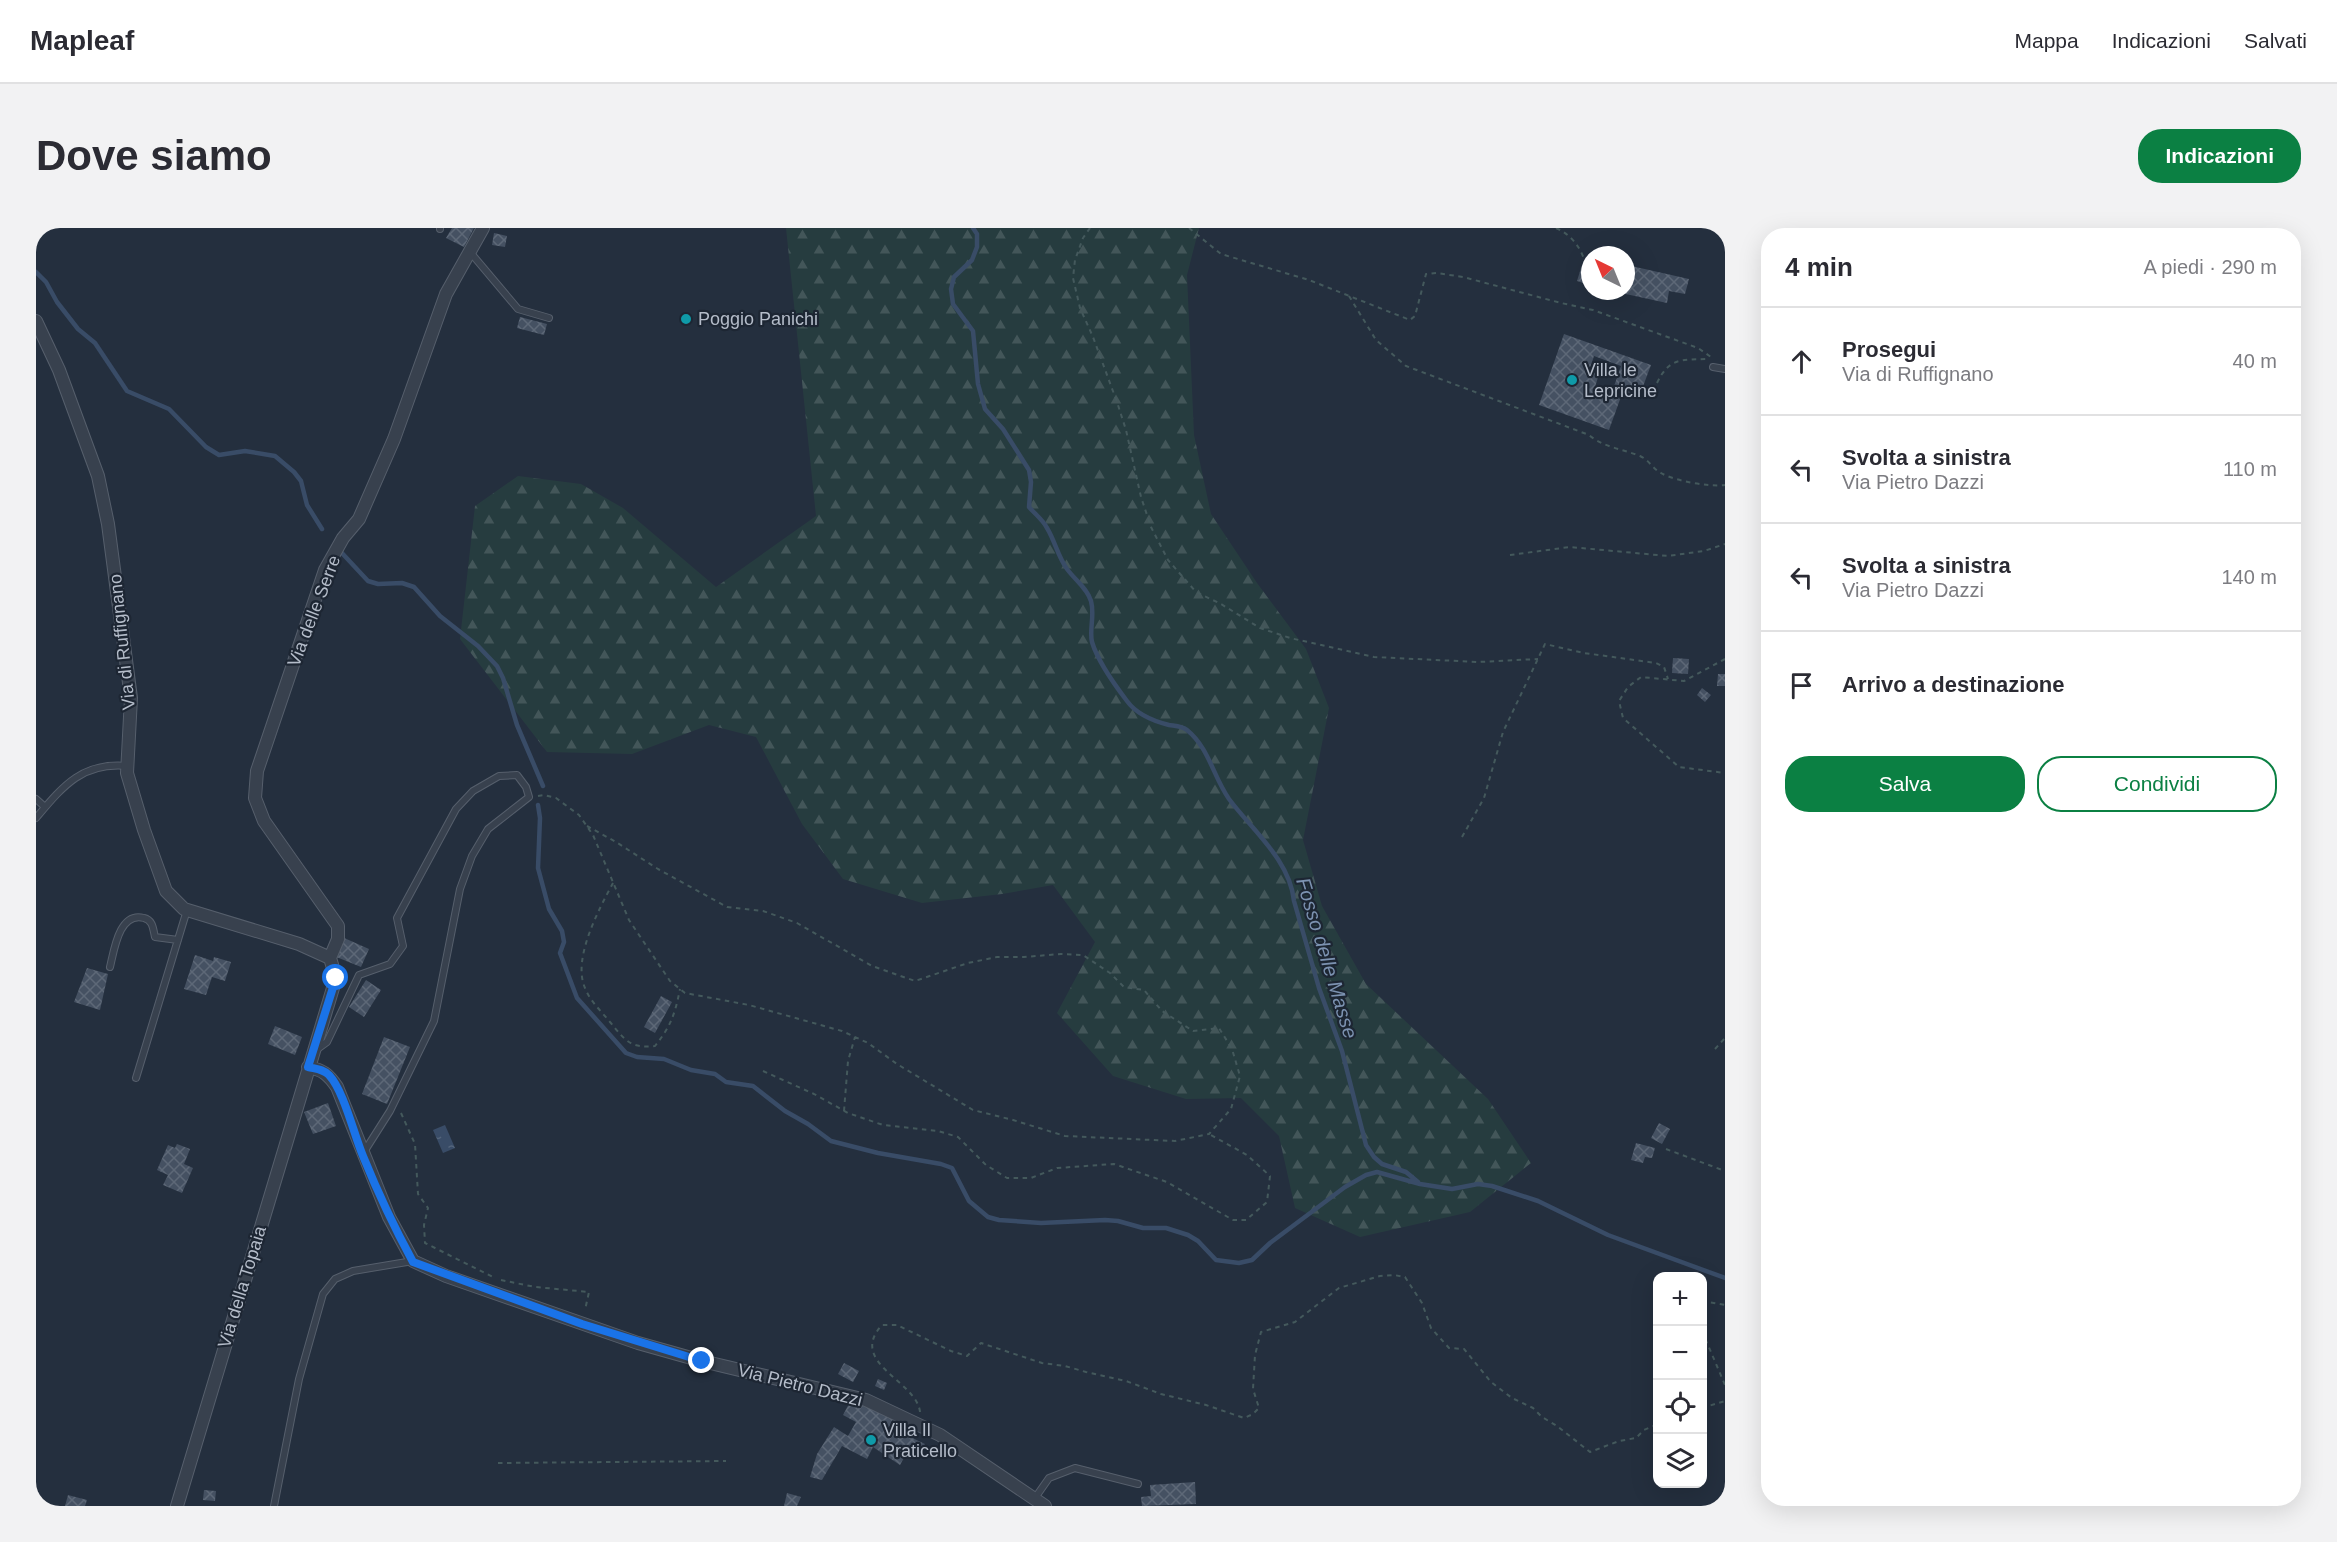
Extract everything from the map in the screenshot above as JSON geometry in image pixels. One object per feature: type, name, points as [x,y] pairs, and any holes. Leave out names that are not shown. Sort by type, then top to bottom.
[{"type":"street","name":"Via delle Serre","points":[[330,958],[338,939],[339,926],[264,822],[255,798],[257,771],[325,570],[343,538],[359,519],[394,439],[446,294],[483,228]]},
{"type":"street","name":"Via di Ruffignano","points":[[36,321],[59,370],[98,476],[108,524],[131,698],[127,766],[144,830],[166,891],[187,910],[299,944],[330,958]]},
{"type":"street","points":[[330,958],[336,978],[308,1067],[329,1074],[337,1087],[362,1155],[389,1217],[413,1262]]},
{"type":"street","name":"Via della Topaia","points":[[177,1506],[308,1067]]},
{"type":"street","name":"Via Pietro Dazzi","points":[[413,1262],[582,1324],[702,1361],[867,1400],[940,1436],[1040,1502]]},
{"type":"lane","points":[[470,252],[518,309],[549,318]]},
{"type":"lane","points":[[1713,367],[1725,369]]},
{"type":"lane","points":[[36,818],[77,777],[91,768],[109,765],[127,766]]},
{"type":"lane","points":[[313,1053],[327,1042],[359,975],[390,964],[403,946],[397,918],[456,809],[473,791],[500,776],[517,775],[530,797],[488,829],[472,856],[460,889],[434,1021],[394,1103],[362,1155]]},
{"type":"lane","points":[[36,799],[45,807]]},
{"type":"lane","points":[[136,1077],[187,910]]},
{"type":"lane","points":[[110,967],[121,930],[126,922],[138,917],[148,919],[153,925],[155,937],[178,940]]},
{"type":"lane","points":[[274,1506],[300,1379],[323,1294],[336,1279],[352,1271],[413,1262]]},
{"type":"lane","points":[[1040,1502],[1049,1478],[1075,1468],[1138,1484]]},
{"type":"path","points":[[1090,228],[1083,238],[1075,260],[1073,278],[1080,308],[1117,402],[1151,527],[1168,560],[1196,592],[1260,628],[1290,638],[1374,657],[1478,662],[1538,659]]},
{"type":"path","points":[[1189,228],[1221,254],[1309,280],[1410,320],[1415,315],[1426,274],[1454,275],[1593,310],[1698,348],[1714,358],[1672,363],[1664,370],[1657,383]]},
{"type":"path","points":[[1556,228],[1566,233],[1581,248]]},
{"type":"path","points":[[1350,296],[1376,340],[1406,366],[1589,435],[1598,442],[1644,457],[1658,472],[1666,475],[1707,484],[1725,485]]},
{"type":"path","points":[[1510,555],[1570,547],[1668,556],[1704,551],[1725,544]]},
{"type":"path","points":[[1462,837],[1484,798],[1503,732],[1545,644],[1584,653],[1656,663],[1664,667],[1668,679]]},
{"type":"path","points":[[1725,659],[1684,681],[1641,677],[1628,687],[1619,701],[1623,718],[1679,767],[1725,774]]},
{"type":"path","points":[[530,797],[544,795],[556,798],[579,815],[593,835],[629,920],[670,981],[685,993],[749,1005],[842,1030],[868,1043],[897,1064],[973,1110],[1013,1119],[1065,1136],[1174,1141],[1209,1134],[1231,1109],[1240,1076],[1232,1049],[1218,1028],[1193,1031],[1162,1011],[1144,990],[1124,987],[1110,973],[1083,955],[996,957],[968,963],[915,981],[872,966],[797,923],[763,911],[727,907],[587,826]]},
{"type":"path","points":[[613,883],[589,936],[581,967],[584,987],[624,1039],[638,1048],[655,1046],[669,1028],[680,989]]},
{"type":"path","points":[[844,1111],[848,1061],[855,1037]]},
{"type":"path","points":[[1715,1049],[1725,1038]]},
{"type":"path","points":[[763,1071],[814,1094],[844,1111],[883,1125],[938,1131],[958,1137],[986,1166],[1007,1178],[1031,1178],[1057,1168],[1114,1164],[1167,1182],[1233,1220],[1246,1220],[1267,1202],[1270,1176],[1247,1155],[1209,1134]]},
{"type":"path","points":[[394,1103],[406,1120],[415,1144],[418,1194],[428,1208],[424,1225],[425,1243],[499,1280],[535,1287],[589,1292],[582,1324]]},
{"type":"path","points":[[1666,1149],[1725,1171]]},
{"type":"path","points":[[920,1426],[921,1409],[917,1399],[886,1372],[876,1356],[873,1341],[882,1325],[897,1324],[951,1352],[967,1356],[981,1343],[1042,1363],[1065,1366],[1126,1381],[1161,1394],[1206,1405],[1244,1418],[1260,1408],[1253,1389],[1255,1355],[1261,1332],[1295,1322],[1339,1287],[1380,1276],[1394,1275],[1405,1277],[1422,1303],[1431,1328],[1449,1348],[1464,1349],[1491,1382],[1512,1398],[1533,1408],[1590,1452],[1619,1441],[1636,1438],[1644,1430],[1653,1426]]},
{"type":"path","points":[[1707,1301],[1725,1305]]},
{"type":"path","points":[[1707,1343],[1725,1385]]},
{"type":"path","points":[[1707,1406],[1725,1401]]},
{"type":"path","points":[[498,1463],[726,1461]]},
{"type":"green space","points":[[786,228],[1199,228],[1187,275],[1194,435],[1211,514],[1257,583],[1306,649],[1329,708],[1303,840],[1322,906],[1366,984],[1488,1099],[1531,1163],[1470,1212],[1360,1237],[1295,1208],[1279,1136],[1241,1098],[1186,1099],[1113,1076],[1057,1013],[1095,942],[1053,885],[1002,894],[922,903],[843,879],[802,824],[756,737],[709,725],[632,754],[547,752],[460,639],[475,506],[518,476],[581,484],[623,508],[716,587],[816,516]]},
{"type":"water","points":[[445,1125],[455,1148],[443,1153],[433,1130]]},
{"type":"building","points":[[452,228],[474,228],[464,247],[446,238]]},
{"type":"building","points":[[494,233],[507,236],[505,247],[492,245]]},
{"type":"building","points":[[1635,267],[1689,279],[1685,294],[1669,291],[1667,303],[1635,296]]},
{"type":"building","points":[[1581,268],[1581,282],[1577,281]]},
{"type":"building","points":[[520,317],[547,324],[544,335],[517,328]]},
{"type":"building","name":"Villa le Lepricine","points":[[1564,334],[1651,365],[1639,397],[1623,391],[1609,430],[1539,405]],"holes":[[[1594,356],[1621,366],[1612,392],[1595,387],[1599,374],[1589,371]]]},
{"type":"building","points":[[1673,658],[1689,659],[1688,674],[1672,673]]},
{"type":"building","points":[[1718,674],[1725,674],[1725,686],[1717,686]]},
{"type":"building","points":[[1702,688],[1711,695],[1705,702],[1697,695]]},
{"type":"building","points":[[342,937],[369,949],[361,967],[334,956]]},
{"type":"building","points":[[195,955],[213,961],[214,957],[231,962],[225,981],[212,977],[206,995],[184,989]]},
{"type":"building","points":[[87,968],[108,974],[100,1010],[74,1002]]},
{"type":"building","points":[[366,980],[381,990],[364,1017],[349,1007]]},
{"type":"building","points":[[661,996],[672,1002],[655,1033],[644,1027]]},
{"type":"building","points":[[275,1026],[302,1037],[295,1055],[268,1044]]},
{"type":"building","points":[[384,1037],[410,1047],[387,1104],[362,1094]]},
{"type":"building","points":[[328,1103],[336,1126],[313,1134],[304,1112]]},
{"type":"building","points":[[1659,1123],[1670,1129],[1662,1144],[1651,1138]]},
{"type":"building","points":[[1636,1143],[1655,1148],[1652,1158],[1645,1157],[1643,1163],[1631,1160]]},
{"type":"building","points":[[177,1144],[190,1149],[184,1164],[193,1168],[182,1193],[163,1185],[168,1175],[157,1170],[168,1145],[175,1148]]},
{"type":"building","points":[[844,1363],[859,1371],[853,1382],[838,1374]]},
{"type":"building","points":[[878,1379],[887,1383],[884,1390],[875,1386]]},
{"type":"building","name":"Villa Il Praticello","points":[[851,1400],[893,1419],[889,1427],[925,1444],[918,1459],[906,1454],[900,1465],[873,1447],[867,1459],[842,1446],[822,1480],[810,1477],[817,1454],[834,1427],[848,1436],[856,1422],[843,1415]]},
{"type":"building","points":[[1195,1482],[1196,1504],[1142,1506],[1141,1497],[1151,1496],[1150,1485]]},
{"type":"building","points":[[204,1490],[216,1491],[215,1501],[203,1500]]},
{"type":"building","points":[[787,1493],[801,1497],[797,1506],[784,1506]]},
{"type":"building","points":[[68,1495],[87,1500],[85,1506],[65,1506]]},
{"type":"waterway","name":"Fosso delle Masse","points":[[973,228],[977,234],[977,247],[972,260],[954,277],[951,289],[953,304],[973,331],[978,384],[985,409],[1003,429],[1029,470],[1031,482],[1029,507],[1045,525],[1064,564],[1089,596],[1092,612],[1091,637],[1098,657],[1127,701],[1136,710],[1157,722],[1183,728],[1194,737],[1201,745],[1229,799],[1278,859],[1291,886],[1319,988],[1342,1051],[1366,1145],[1382,1164],[1406,1172],[1418,1182]]},
{"type":"waterway","points":[[36,272],[46,282],[57,302],[78,329],[95,343],[127,391],[169,409],[206,447],[219,455],[245,451],[275,456],[301,481],[307,505],[322,529]]},
{"type":"waterway","points":[[341,552],[368,581],[378,584],[402,583],[414,587],[440,616],[478,646],[497,666],[503,678],[517,725],[543,786]]},
{"type":"waterway","points":[[538,805],[540,818],[538,868],[549,909],[562,931],[564,942],[560,953],[577,998],[626,1053],[637,1057],[664,1059],[691,1070],[715,1074],[726,1082],[753,1086],[785,1111],[831,1141],[952,1168],[969,1201],[988,1217],[1041,1223],[1105,1220],[1143,1228],[1166,1228],[1198,1241],[1216,1260],[1239,1263],[1252,1260],[1270,1243],[1345,1187],[1366,1175],[1377,1172],[1420,1184],[1452,1189],[1478,1184],[1492,1186],[1538,1201],[1608,1235],[1725,1278]]},
{"type":"place","name":"Poggio Panichi","points":[[686,319]]},
{"type":"place","name":"Villa le Lepricine","points":[[1572,380]]},
{"type":"place","name":"Villa Il Praticello","points":[[871,1440]]},
{"type":"route","points":[[336,978],[308,1067],[329,1074],[337,1087],[362,1155],[389,1217],[413,1262],[582,1324],[702,1361]]}]
